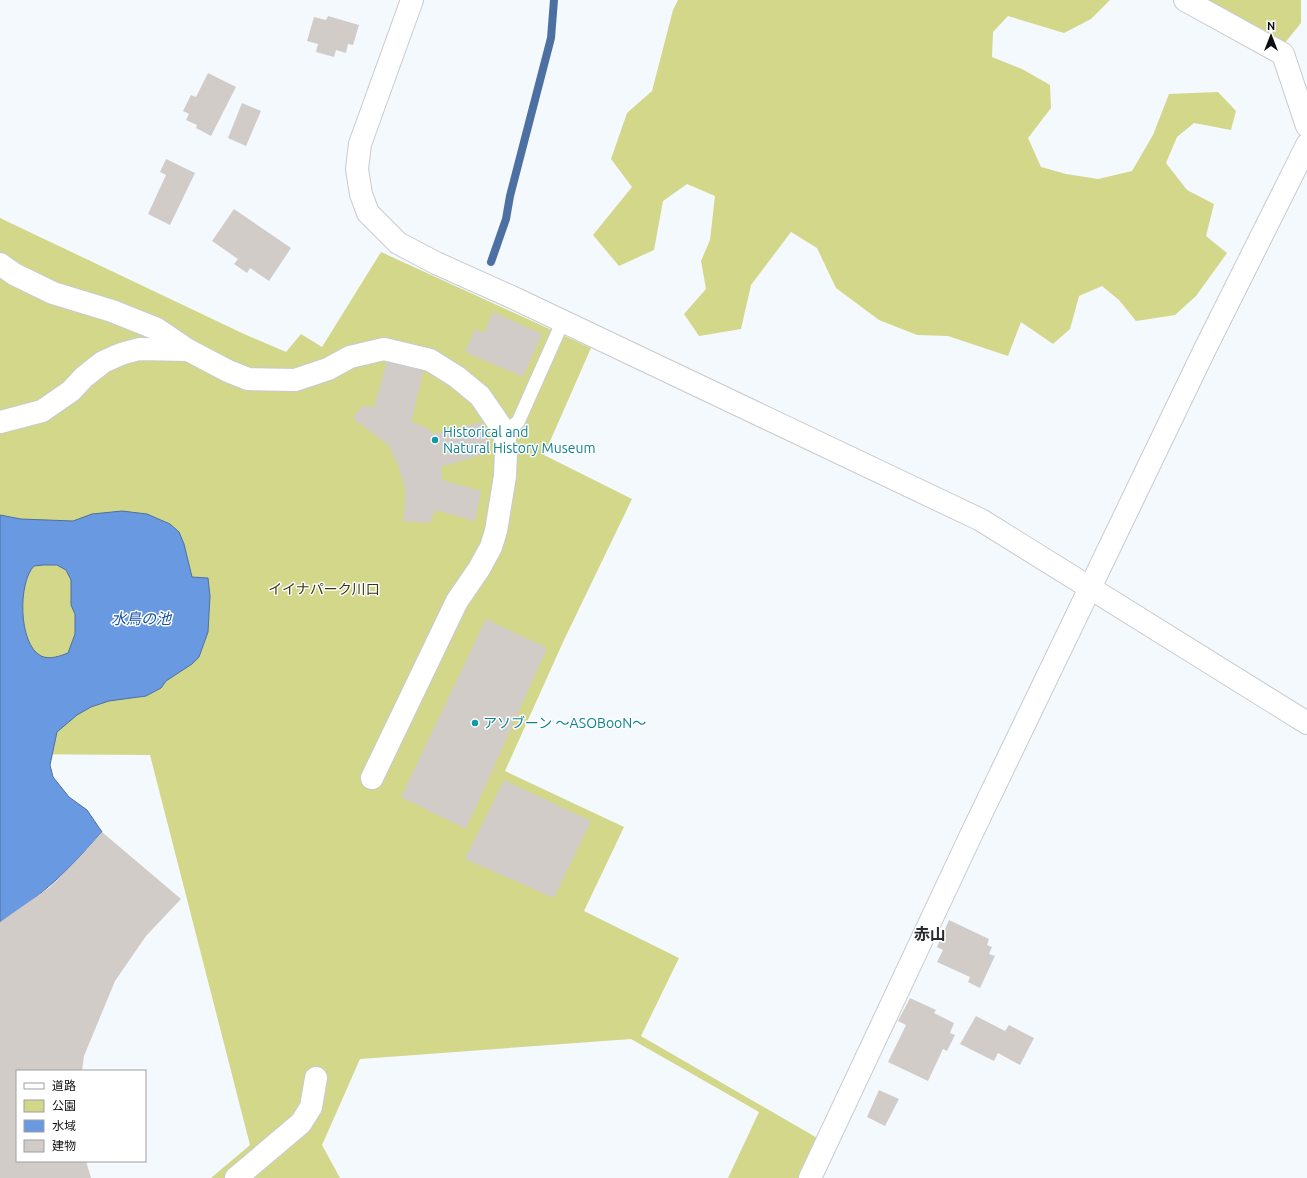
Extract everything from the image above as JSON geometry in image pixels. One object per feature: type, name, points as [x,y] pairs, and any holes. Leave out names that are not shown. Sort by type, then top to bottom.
[{"type":"street","points":[[412,0],[360,144],[357,169],[361,194],[368,214],[398,243],[436,263],[563,321],[981,520],[1307,723]]},
{"type":"street","points":[[1185,0],[1284,54],[1307,126]]},
{"type":"street","points":[[810,1178],[1205,349],[1307,145]]},
{"type":"street","points":[[0,264],[14,274],[53,293],[112,311],[157,329],[188,350],[228,371],[248,379],[269,381],[295,380],[328,369],[350,357],[384,349],[430,360],[458,376],[480,396],[504,431],[506,453],[505,476],[496,531],[491,547],[479,569],[458,601],[372,778]]},
{"type":"street","points":[[0,422],[42,411],[71,391],[84,376],[103,362],[121,354],[139,349],[188,350]]},
{"type":"street","points":[[236,1178],[301,1123],[311,1106],[316,1078]]},
{"type":"lane","points":[[504,431],[518,422],[563,321]]},
{"type":"green space","points":[[678,0],[1110,0],[1091,19],[1064,33],[1008,16],[993,32],[992,57],[1022,69],[1050,85],[1051,108],[1028,138],[1041,167],[1066,174],[1098,179],[1132,171],[1153,135],[1169,94],[1218,92],[1236,111],[1231,130],[1194,123],[1177,137],[1166,163],[1187,190],[1214,204],[1206,236],[1227,253],[1196,296],[1175,315],[1136,321],[1119,300],[1102,286],[1079,296],[1070,329],[1053,344],[1021,322],[1008,356],[948,336],[917,335],[879,320],[836,288],[817,248],[791,232],[751,285],[741,329],[699,336],[684,314],[706,289],[701,261],[710,240],[715,196],[687,184],[663,201],[654,250],[619,266],[593,235],[632,187],[611,159],[627,113],[652,91],[673,10]]},
{"type":"green space","points":[[1203,0],[1301,0],[1301,23],[1284,44]]},
{"type":"green space","name":"イイナパーク川口","points":[[0,218],[244,334],[286,352],[301,334],[322,347],[381,252],[591,348],[544,455],[632,499],[564,640],[505,771],[624,827],[584,911],[679,958],[641,1036],[819,1139],[800,1178],[728,1178],[759,1112],[631,1039],[360,1059],[322,1145],[340,1178],[211,1178],[250,1145],[150,755],[0,754]]},
{"type":"water","name":"水鳥の池","points":[[122,511],[147,514],[170,524],[179,532],[184,544],[192,577],[208,578],[210,596],[208,632],[199,657],[192,664],[166,681],[161,688],[146,696],[109,701],[91,707],[77,715],[57,732],[50,765],[53,777],[69,797],[87,810],[102,832],[55,881],[29,902],[0,922],[0,515],[21,519],[73,521],[92,514]],"holes":[[[57,565],[66,570],[71,580],[71,605],[75,614],[75,634],[68,653],[48,658],[41,656],[33,649],[28,639],[24,626],[23,598],[25,585],[34,566]]]},
{"type":"building","points":[[328,16],[359,25],[353,45],[348,44],[346,53],[336,50],[334,57],[316,52],[318,44],[307,41],[314,17],[326,20]]},
{"type":"building","points":[[208,73],[236,87],[211,136],[196,128],[197,125],[186,120],[189,114],[183,111],[191,95],[196,97]]},
{"type":"building","points":[[242,103],[261,111],[246,146],[228,138]]},
{"type":"building","points":[[166,159],[195,173],[170,225],[148,214],[166,175],[160,172]]},
{"type":"building","points":[[234,209],[291,248],[269,281],[250,268],[247,273],[234,264],[238,259],[212,241]]},
{"type":"building","points":[[493,312],[542,334],[523,377],[465,352],[475,329],[484,333]]},
{"type":"building","name":"Historical and Natural History Museum","points":[[387,361],[424,369],[411,422],[425,427],[434,434],[482,422],[491,452],[441,467],[442,480],[481,491],[475,521],[435,510],[430,523],[403,521],[405,488],[399,468],[389,446],[353,418],[362,406],[374,407]]},
{"type":"building","name":"アソブーン ～ASOBooN～","points":[[486,619],[547,648],[466,829],[401,797]]},
{"type":"building","points":[[504,780],[591,821],[554,898],[465,859]]},
{"type":"building","points":[[102,832],[181,899],[146,936],[115,981],[84,1056],[82,1070],[16,1070],[16,1162],[86,1162],[91,1178],[0,1178],[0,922],[50,887]]},
{"type":"building","points":[[949,920],[989,939],[987,945],[992,947],[989,954],[995,956],[980,988],[968,982],[970,977],[937,962],[943,950],[937,947]]},
{"type":"building","points":[[910,998],[936,1010],[934,1013],[954,1023],[950,1033],[955,1035],[947,1051],[943,1049],[928,1081],[888,1062],[906,1025],[898,1021]]},
{"type":"building","points":[[976,1016],[1005,1031],[1009,1025],[1034,1038],[1020,1065],[998,1053],[994,1061],[960,1044]]},
{"type":"building","points":[[879,1090],[899,1099],[885,1126],[867,1117]]},
{"type":"waterway","points":[[491,262],[506,219],[510,196],[551,38],[554,0]]},
{"type":"place","name":"Historical and Natural History Museum","points":[[435,440]]},
{"type":"place","name":"アソブーン ～ASOBooN～","points":[[475,723]]},
{"type":"district","name":"赤山","points":[[930,934]]}]
